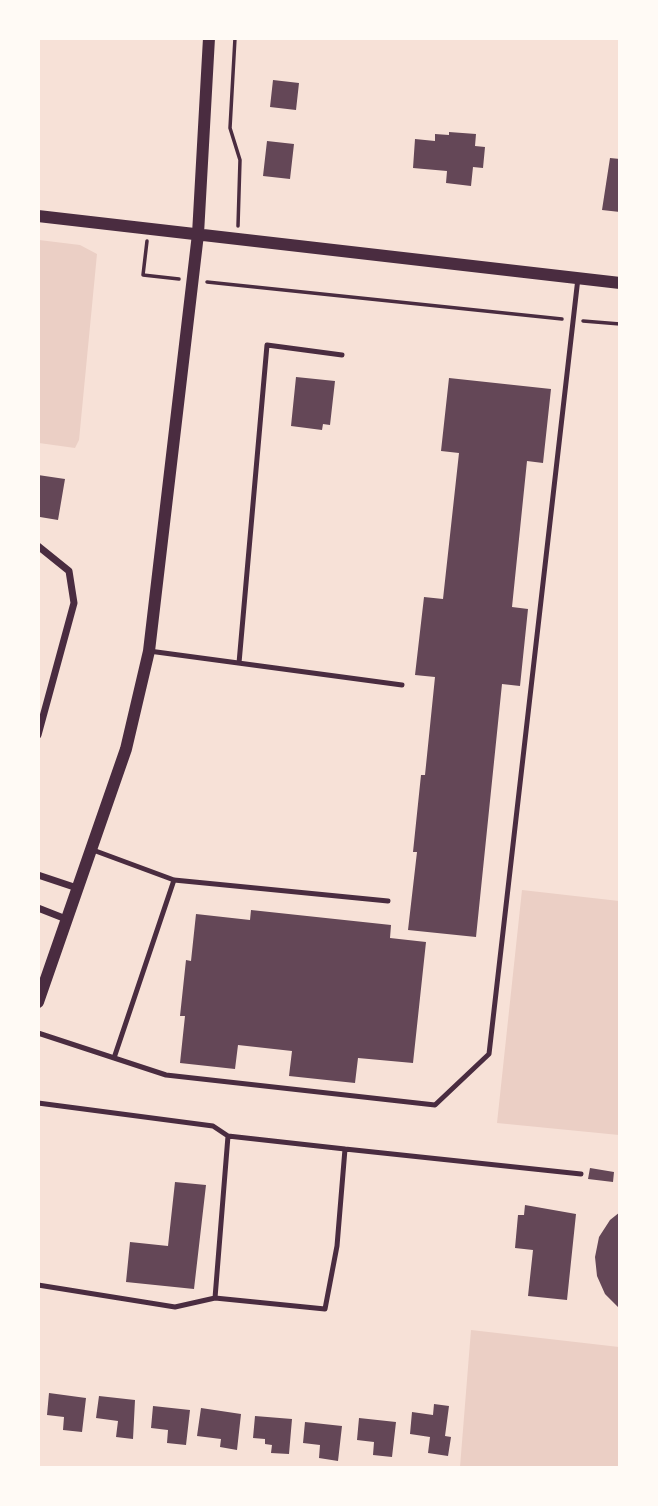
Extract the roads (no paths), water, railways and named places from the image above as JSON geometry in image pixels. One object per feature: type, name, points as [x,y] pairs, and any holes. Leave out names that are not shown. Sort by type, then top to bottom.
[{"type":"street","points":[[38,1002],[126,749],[149,651],[198,234],[208,38]]},
{"type":"street","points":[[38,216],[620,283]]},
{"type":"street","points":[[38,546],[69,571],[74,603],[38,735]]},
{"type":"street","points":[[38,875],[77,888]]},
{"type":"street","points":[[38,908],[66,919]]},
{"type":"lane","points":[[38,1032],[166,1075],[435,1105],[489,1054],[578,278]]},
{"type":"lane","points":[[239,663],[267,345],[342,355]]},
{"type":"lane","points":[[149,651],[402,685]]},
{"type":"lane","points":[[90,849],[174,880],[388,901]]},
{"type":"lane","points":[[114,1058],[174,880]]},
{"type":"lane","points":[[38,1103],[212,1126],[228,1136],[581,1174]]},
{"type":"lane","points":[[215,1297],[228,1136]]},
{"type":"lane","points":[[38,1285],[175,1307],[215,1297],[325,1309],[337,1246],[345,1149]]}]
